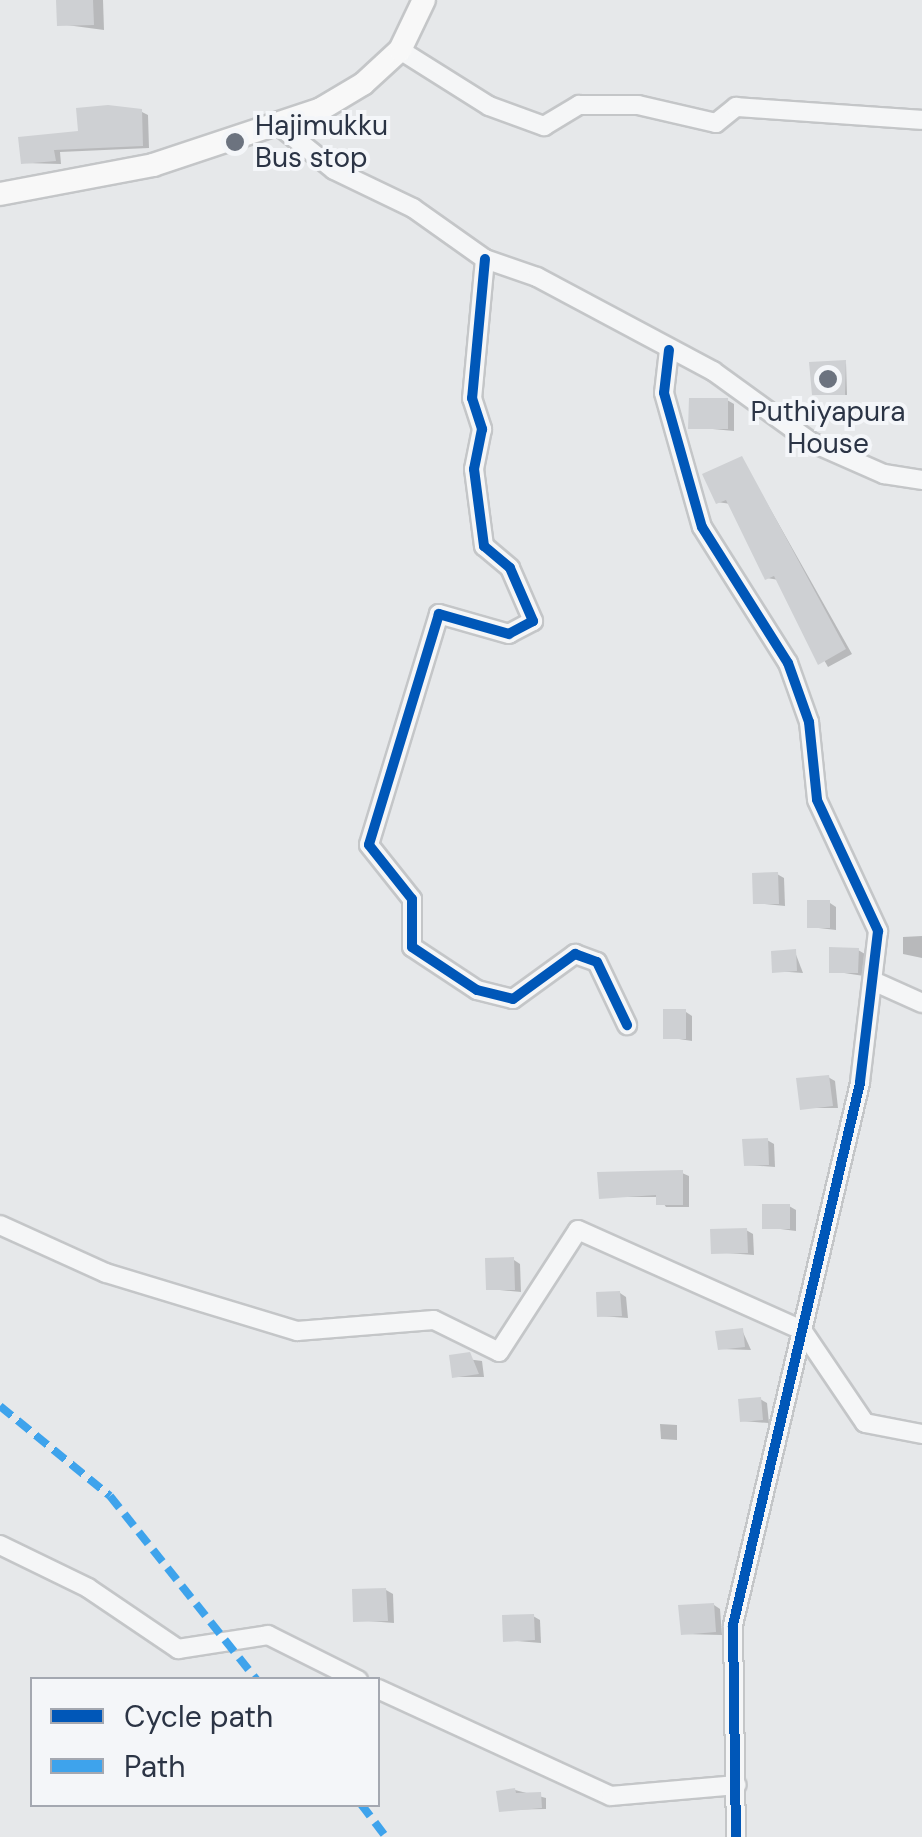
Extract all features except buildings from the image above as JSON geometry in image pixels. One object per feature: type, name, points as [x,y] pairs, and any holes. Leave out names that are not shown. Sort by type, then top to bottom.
[{"type":"main road","points":[[0,194],[153,165],[277,124],[349,92],[400,50],[424,0]]},
{"type":"street","points":[[400,50],[489,106],[544,126],[579,105],[638,105],[716,123],[736,107],[922,120]]},
{"type":"street","points":[[277,124],[334,170],[413,208],[485,259],[537,276],[712,371],[812,442],[884,474],[922,480]]},
{"type":"street","points":[[485,259],[472,398],[482,429],[474,468],[484,546],[510,568],[533,621],[509,634],[440,614],[369,845],[412,900],[412,947],[476,990],[513,999],[574,954],[597,962],[627,1025]]},
{"type":"street","points":[[669,350],[664,393],[702,528],[788,663],[805,707],[817,800],[878,931],[860,1082],[733,1625],[736,1837]]},
{"type":"street","points":[[874,982],[922,1003]]},
{"type":"street","points":[[0,1225],[106,1273],[297,1330],[434,1320],[499,1352],[578,1230],[802,1330],[865,1423],[922,1434]]},
{"type":"street","points":[[0,1544],[88,1588],[178,1649],[268,1635],[352,1677]]},
{"type":"street","points":[[380,1690],[611,1796],[737,1786]]},
{"type":"marked path","points":[[0,1406],[110,1496],[255,1677]]},
{"type":"marked path","points":[[363,1807],[386,1837]]},
{"type":"cycle path","points":[[485,259],[472,398],[482,429],[474,469],[484,546],[510,568],[533,621],[509,634],[439,614],[369,845],[412,899],[412,947],[477,990],[513,999],[575,954],[597,962],[627,1025]]},
{"type":"cycle path","points":[[669,350],[664,393],[702,527],[788,663],[809,722],[817,800],[878,931],[860,1083],[733,1625],[736,1837]]},
{"type":"place","name":"Hajimukku Bus stop","points":[[235,142]]},
{"type":"place","name":"Puthiyapura House","points":[[828,379]]}]
